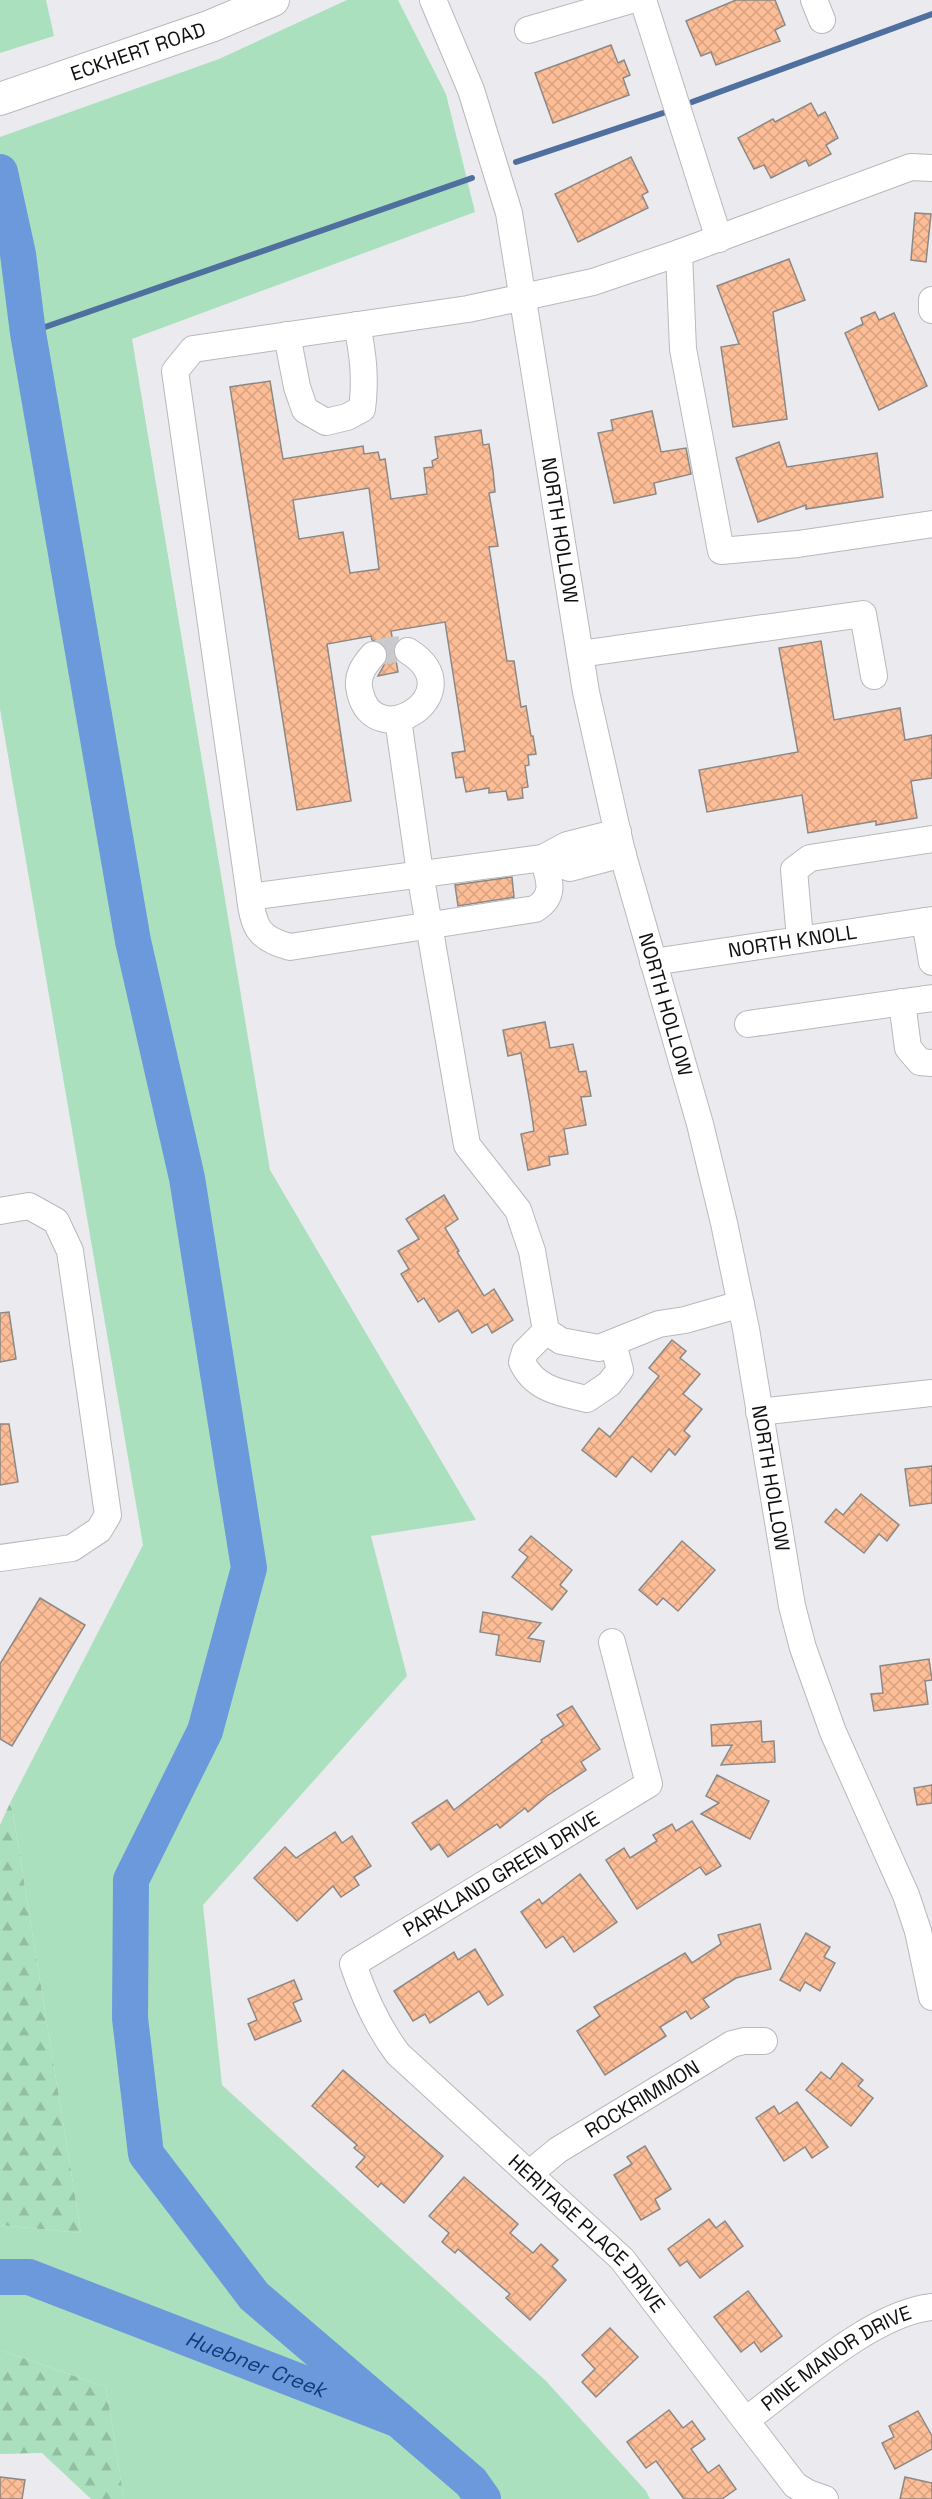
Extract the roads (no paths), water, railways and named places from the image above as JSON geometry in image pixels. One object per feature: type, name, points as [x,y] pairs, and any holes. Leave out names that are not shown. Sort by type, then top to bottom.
[{"type":"main road","name":"ECKHERT ROAD","points":[[0,99],[211,26],[273,0]]},
{"type":"street","name":"NORTH HOLLOW","points":[[433,0],[471,90],[509,213],[586,692],[621,843],[700,1124],[741,1304],[782,1555],[803,1648],[833,1732],[906,1895],[918,1931],[932,1997]]},
{"type":"street","points":[[528,30],[632,0]]},
{"type":"street","points":[[643,0],[719,239]]},
{"type":"street","points":[[543,858],[551,893],[543,904],[535,909],[290,947],[275,944],[262,934],[252,920],[175,371],[193,349],[468,309],[593,282],[719,239],[911,167],[932,168]]},
{"type":"street","points":[[679,253],[683,349],[721,551],[798,543],[932,524]]},
{"type":"street","points":[[932,300],[932,310]]},
{"type":"street","points":[[286,335],[304,410],[326,422],[347,417],[362,409],[365,383],[363,354],[357,325]]},
{"type":"street","points":[[580,654],[863,614],[874,676]]},
{"type":"street","points":[[374,655],[360,673],[360,695],[365,705],[373,713],[383,718],[398,719],[417,711],[425,702],[429,691],[430,678],[425,667],[418,657],[408,651]]},
{"type":"street","points":[[398,719],[420,873],[467,1145],[519,1210],[532,1251],[546,1331],[561,1341],[599,1348],[658,1324],[685,1320],[741,1304]]},
{"type":"street","points":[[800,939],[794,870],[800,864],[810,858],[932,839]]},
{"type":"street","points":[[250,897],[543,858],[567,845],[621,843]]},
{"type":"street","points":[[929,920],[932,962]]},
{"type":"street","name":"NORTH KNOLL","points":[[653,962],[929,920]]},
{"type":"street","points":[[748,1024],[932,998]]},
{"type":"street","points":[[902,1002],[908,1048],[920,1062],[932,1063]]},
{"type":"street","points":[[0,1211],[29,1206],[56,1221],[70,1251],[108,1515],[99,1530],[72,1548],[0,1558]]},
{"type":"street","points":[[546,1331],[525,1352],[522,1362],[527,1373],[550,1390],[587,1399],[609,1384],[620,1370],[613,1343]]},
{"type":"street","points":[[759,1412],[932,1393]]},
{"type":"street","name":"PARKLAND GREEN DRIVE","points":[[352,1964],[649,1784],[612,1641]]},
{"type":"street","name":"HERITAGE PLACE DRIVE","points":[[352,1964],[376,2022],[398,2054],[622,2259],[795,2485],[825,2499]]},
{"type":"street","name":"ROCKRIMMON","points":[[529,2174],[558,2150],[732,2044],[764,2041]]},
{"type":"street","name":"PINE MANOR DRIVE","points":[[746,2420],[856,2338],[886,2320],[932,2307]]},
{"type":"waterway","points":[[692,102],[932,14]]},
{"type":"waterway","points":[[516,162],[663,113]]},
{"type":"waterway","points":[[0,172],[18,254],[28,333],[133,941],[187,1178],[249,1568],[205,1731],[131,1880],[130,2018],[146,2154],[254,2296],[399,2420]]},
{"type":"waterway","points":[[28,333],[472,178]]},
{"type":"waterway","name":"Huebner Creek","points":[[0,2277],[29,2277],[399,2420],[471,2482],[483,2499]]},
{"type":"tunnel","points":[[373,655],[390,650],[408,651]]}]
